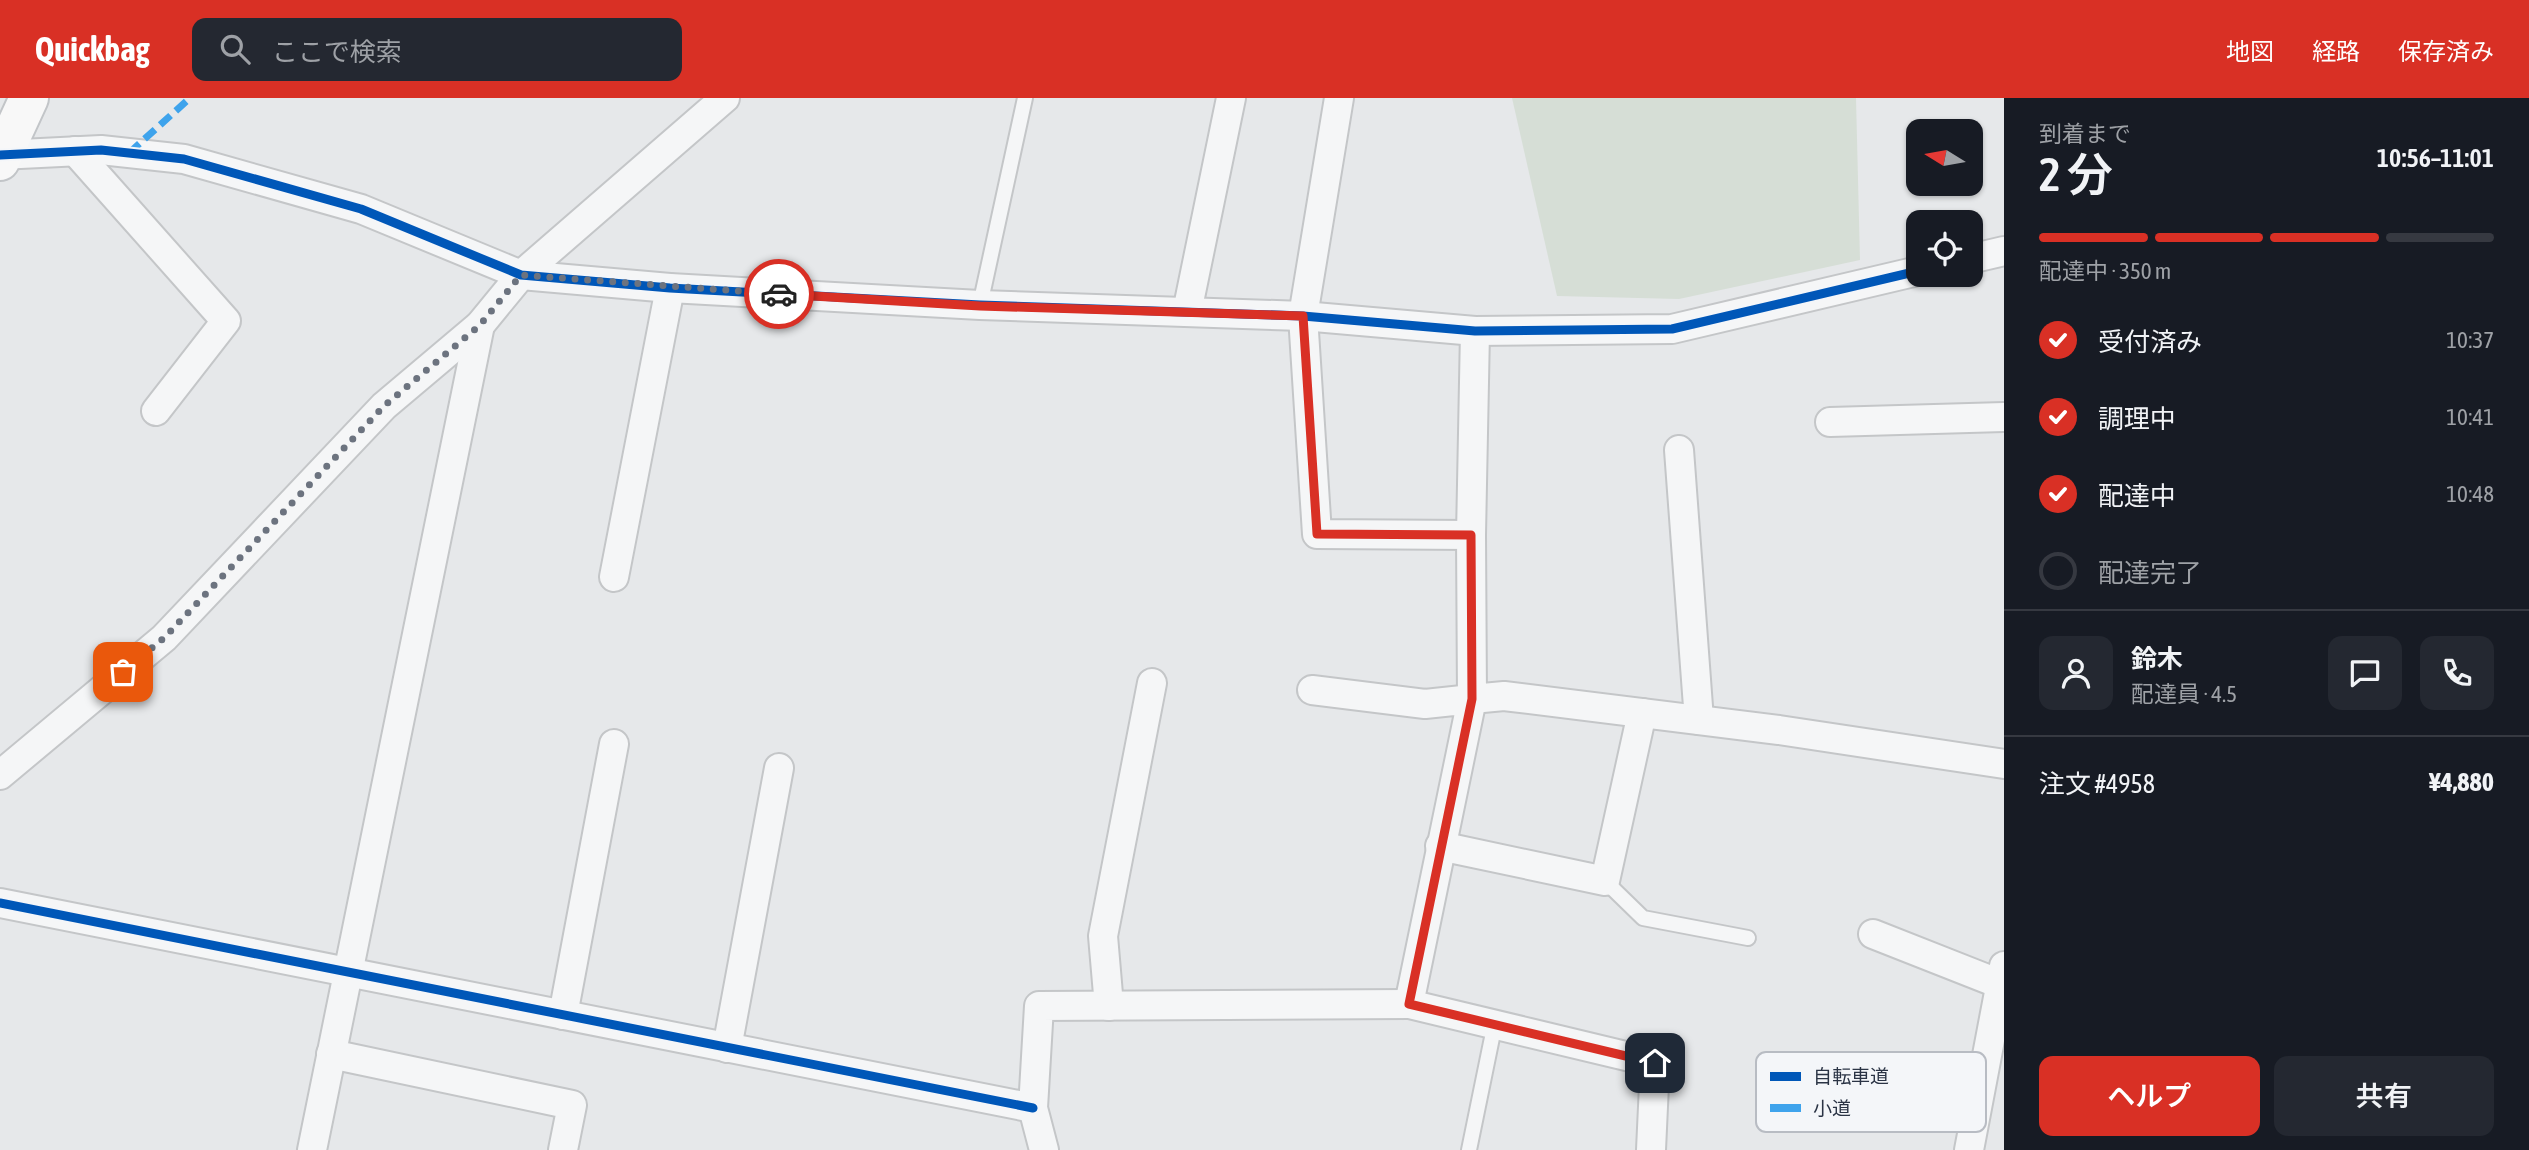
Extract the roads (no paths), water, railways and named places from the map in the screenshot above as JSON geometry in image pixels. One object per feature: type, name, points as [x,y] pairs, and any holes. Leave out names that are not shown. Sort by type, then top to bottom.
[{"type":"main road","points":[[1,157],[29,98]]},
{"type":"street","points":[[0,775],[164,638],[384,406],[480,325],[521,275],[725,98]]},
{"type":"street","points":[[1187,312],[1231,98]]},
{"type":"street","points":[[1339,98],[1303,316],[1317,534],[1471,535]]},
{"type":"street","points":[[1,157],[101,150],[184,159],[362,209],[521,275],[670,288],[980,306],[1303,316],[1475,331],[1672,329],[1906,274]]},
{"type":"street","points":[[75,151],[226,321],[156,411]]},
{"type":"street","points":[[1983,256],[2004,251]]},
{"type":"street","points":[[614,577],[670,288]]},
{"type":"street","points":[[312,1150],[480,325]]},
{"type":"street","points":[[1409,1004],[1472,699],[1471,535],[1475,331]]},
{"type":"street","points":[[1830,422],[2004,417]]},
{"type":"street","points":[[1679,450],[1699,720]]},
{"type":"street","points":[[1109,1006],[1103,936],[1152,683]]},
{"type":"street","points":[[1312,690],[1425,704],[1504,696],[1699,720],[2004,764]]},
{"type":"street","points":[[1440,846],[1605,881],[1642,713]]},
{"type":"street","points":[[563,1015],[614,744]]},
{"type":"street","points":[[727,1048],[779,768]]},
{"type":"street","points":[[0,903],[1032,1108]]},
{"type":"street","points":[[1873,934],[2002,975],[1986,1060]]},
{"type":"street","points":[[1044,1150],[1032,1108],[1039,1006],[1409,1004],[1655,1063],[1651,1150]]},
{"type":"street","points":[[331,1054],[572,1105],[563,1150]]},
{"type":"street","points":[[1969,1150],[1972,1132]]},
{"type":"lane","points":[[980,306],[1025,98]]},
{"type":"lane","points":[[1605,881],[1643,918],[1748,938]]},
{"type":"lane","points":[[1469,1150],[1495,1023]]}]
